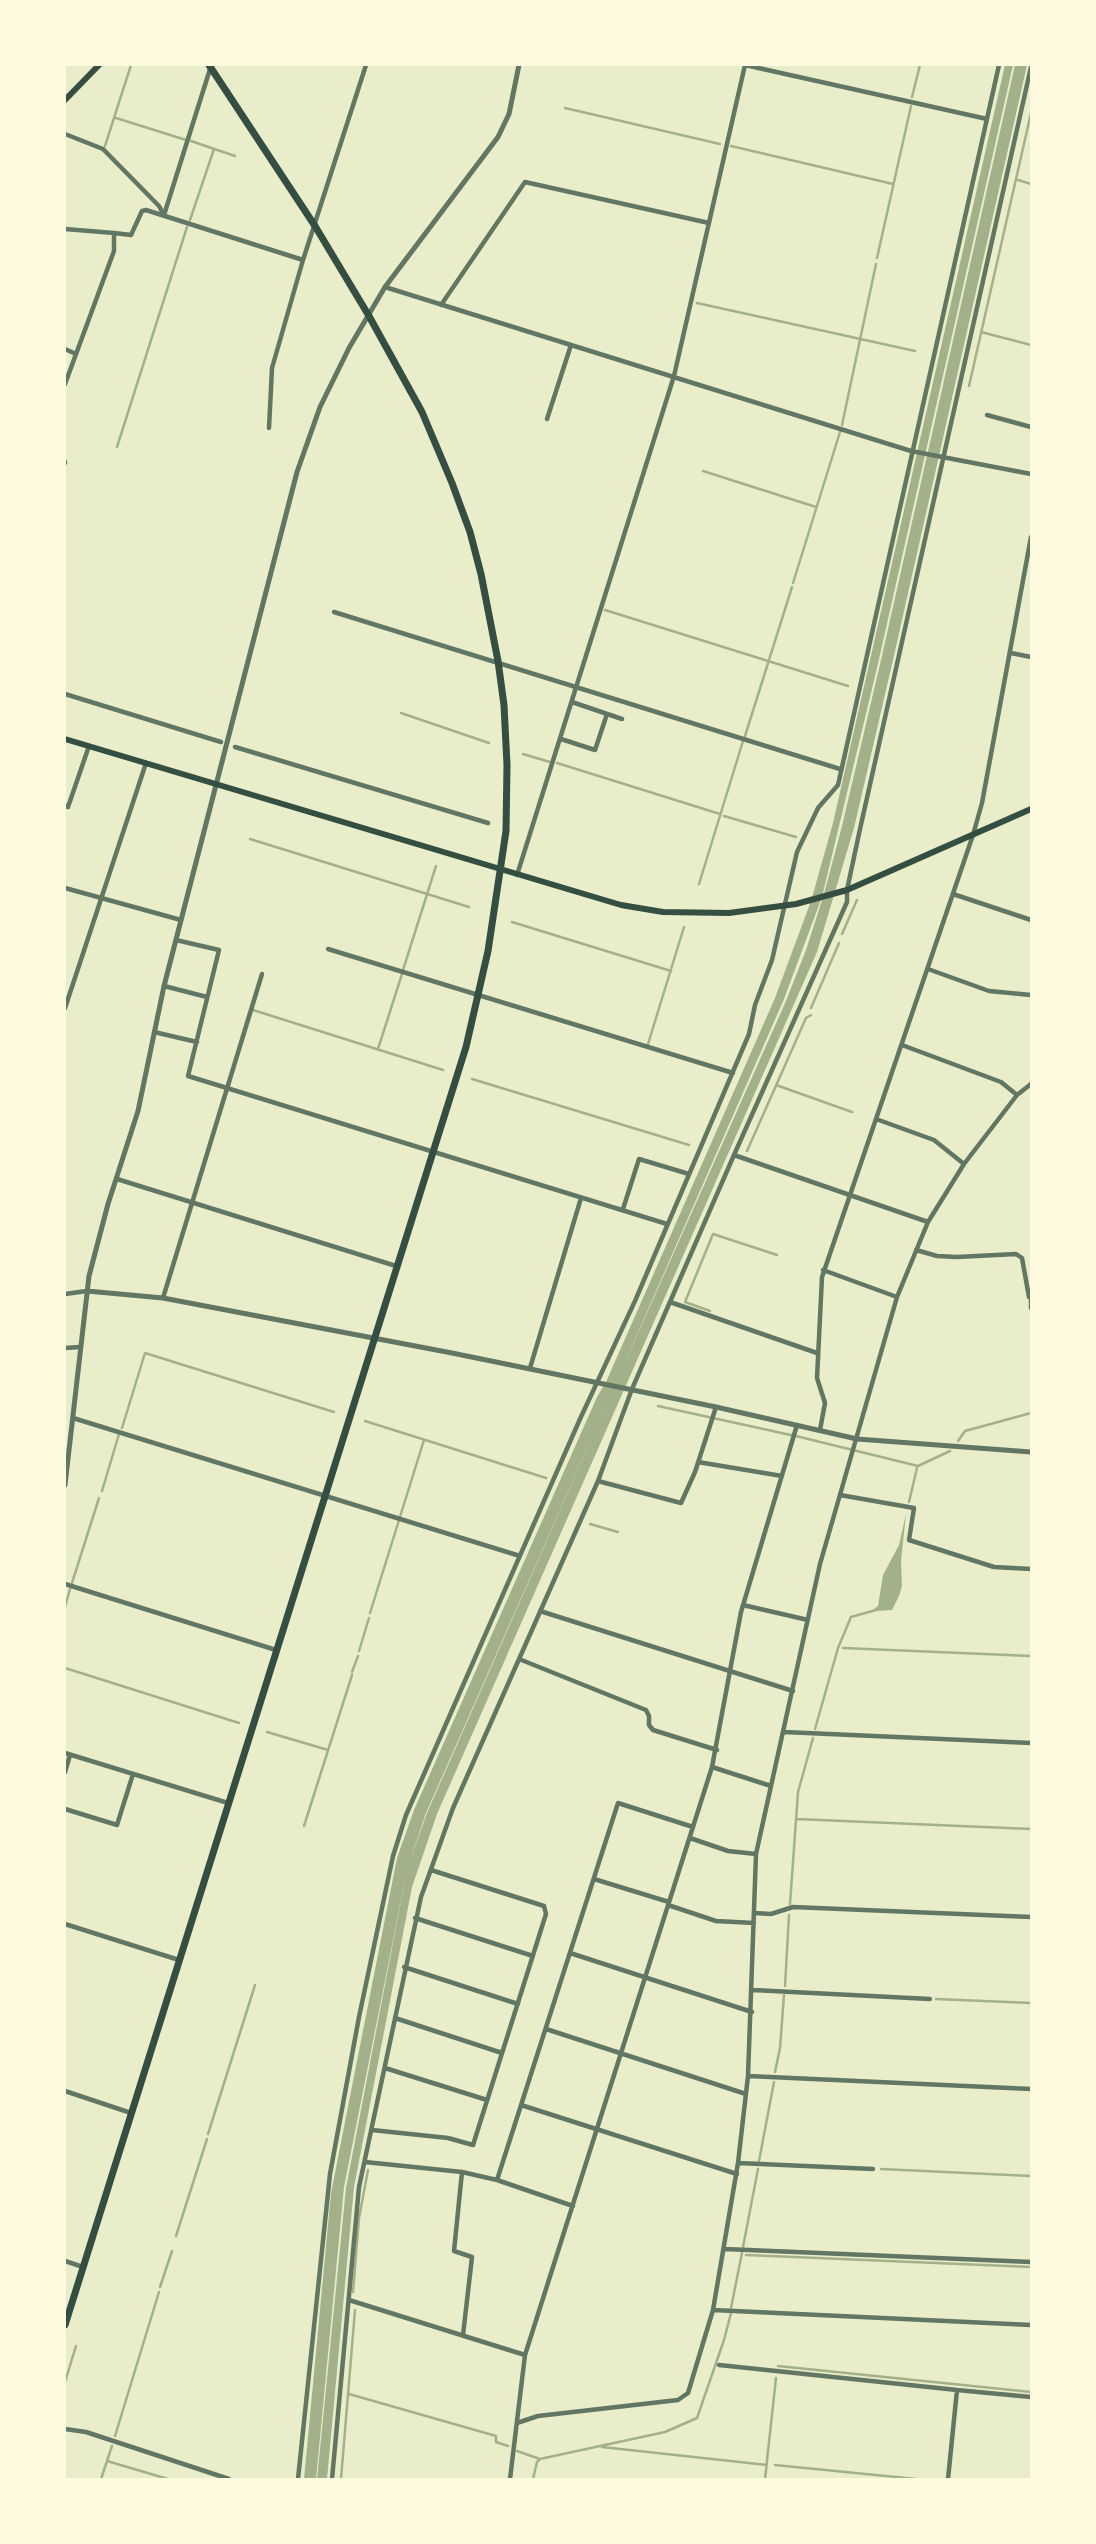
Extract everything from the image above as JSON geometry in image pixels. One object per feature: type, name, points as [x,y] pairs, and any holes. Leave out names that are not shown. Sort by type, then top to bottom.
[{"type":"highway","points":[[65,2325],[466,1047],[488,951],[506,831],[507,765],[504,705],[498,662],[481,574],[470,532],[456,495],[422,412],[369,316],[315,226],[210,66]]},
{"type":"main road","points":[[65,100],[99,65]]},
{"type":"main road","points":[[65,739],[621,905],[663,912],[729,913],[782,907],[847,890],[1031,809]]},
{"type":"street","points":[[269,428],[272,368],[303,260],[366,65]]},
{"type":"street","points":[[65,1485],[87,1292],[108,1205],[138,1111],[164,986],[297,472],[320,407],[349,348],[386,287],[498,136],[509,114],[519,65]]},
{"type":"street","points":[[517,874],[674,376],[744,65],[987,119]]},
{"type":"street","points":[[298,2479],[330,2174],[393,1856],[406,1815],[600,1382],[733,1073],[749,1034],[755,1005],[772,960],[782,921],[782,907],[797,852],[818,808],[838,785],[999,65]]},
{"type":"street","points":[[164,215],[210,66]]},
{"type":"street","points":[[332,2479],[356,2219],[365,2162],[415,1918],[453,1808],[598,1481],[632,1389],[734,1154],[847,902],[847,890],[942,458],[1031,67]]},
{"type":"street","points":[[65,134],[103,149],[159,206],[164,215]]},
{"type":"street","points":[[441,305],[525,182],[709,223]]},
{"type":"street","points":[[66,231],[131,235],[142,211],[146,209],[303,260]]},
{"type":"street","points":[[65,384],[114,251],[114,233]]},
{"type":"street","points":[[386,287],[913,452],[1031,474]]},
{"type":"street","points":[[547,419],[571,345]]},
{"type":"street","points":[[65,349],[76,354]]},
{"type":"street","points":[[987,415],[1031,427]]},
{"type":"street","points":[[820,1430],[825,1403],[817,1378],[817,1353],[824,1270],[973,835],[982,803],[1031,537]]},
{"type":"street","points":[[334,612],[840,769]]},
{"type":"street","points":[[1011,653],[1031,657]]},
{"type":"street","points":[[65,694],[221,742]]},
{"type":"street","points":[[572,702],[622,719]]},
{"type":"street","points":[[561,739],[595,750],[607,714]]},
{"type":"street","points":[[65,806],[68,807],[89,746]]},
{"type":"street","points":[[235,747],[488,823]]},
{"type":"street","points":[[65,1007],[146,763]]},
{"type":"street","points":[[65,888],[181,920]]},
{"type":"street","points":[[953,894],[1031,920]]},
{"type":"street","points":[[176,940],[219,950],[188,1076],[667,1224]]},
{"type":"street","points":[[328,949],[733,1073]]},
{"type":"street","points":[[927,969],[989,991],[1031,995]]},
{"type":"street","points":[[163,1298],[261,974]]},
{"type":"street","points":[[164,986],[207,997]]},
{"type":"street","points":[[153,1031],[197,1042]]},
{"type":"street","points":[[902,1045],[1001,1082],[1017,1096]]},
{"type":"street","points":[[517,2423],[538,2416],[685,2397],[713,2310],[737,2174],[752,2012],[756,1854],[820,1563],[897,1297],[928,1222],[964,1164],[1017,1096],[1031,1084]]},
{"type":"street","points":[[876,1119],[934,1140],[964,1164]]},
{"type":"street","points":[[734,1154],[928,1222]]},
{"type":"street","points":[[623,1209],[639,1158],[689,1174]]},
{"type":"street","points":[[117,1179],[396,1266]]},
{"type":"street","points":[[530,1368],[582,1199]]},
{"type":"street","points":[[916,1250],[957,1258],[1016,1254],[1022,1258],[1031,1308]]},
{"type":"street","points":[[824,1270],[897,1297]]},
{"type":"street","points":[[65,1294],[87,1292],[163,1298],[600,1382],[796,1428],[820,1430],[857,1439],[1031,1452]]},
{"type":"street","points":[[670,1302],[817,1353]]},
{"type":"street","points":[[65,1348],[80,1347]]},
{"type":"street","points":[[598,1481],[681,1503],[715,1410]]},
{"type":"street","points":[[72,1419],[520,1556]]},
{"type":"street","points":[[510,2479],[524,2355],[717,1750],[743,1605],[796,1428]]},
{"type":"street","points":[[698,1462],[782,1476]]},
{"type":"street","points":[[841,1494],[914,1508],[909,1540],[994,1567],[1031,1569]]},
{"type":"street","points":[[65,1584],[276,1650]]},
{"type":"street","points":[[743,1605],[808,1620]]},
{"type":"street","points":[[540,1611],[793,1691]]},
{"type":"street","points":[[519,1659],[646,1710],[649,1725],[653,1730],[717,1750]]},
{"type":"street","points":[[784,1732],[1031,1743]]},
{"type":"street","points":[[65,1772],[67,1754],[228,1803]]},
{"type":"street","points":[[712,1767],[771,1786]]},
{"type":"street","points":[[65,1809],[117,1825],[133,1774]]},
{"type":"street","points":[[497,2180],[618,1803],[693,1828]]},
{"type":"street","points":[[690,1838],[728,1851],[756,1854]]},
{"type":"street","points":[[372,2130],[448,2138],[473,2145],[546,1914],[544,1906],[431,1870]]},
{"type":"street","points":[[594,1878],[716,1921],[754,1923]]},
{"type":"street","points":[[754,1913],[771,1914],[793,1907],[1031,1917]]},
{"type":"street","points":[[415,1918],[533,1956]]},
{"type":"street","points":[[65,1924],[179,1960]]},
{"type":"street","points":[[570,1954],[752,2012]]},
{"type":"street","points":[[404,1967],[518,2004]]},
{"type":"street","points":[[753,1990],[930,1999]]},
{"type":"street","points":[[395,2018],[502,2053]]},
{"type":"street","points":[[545,2029],[746,2094]]},
{"type":"street","points":[[385,2068],[487,2100]]},
{"type":"street","points":[[748,2076],[1031,2089]]},
{"type":"street","points":[[65,2091],[131,2112]]},
{"type":"street","points":[[521,2105],[737,2174]]},
{"type":"street","points":[[365,2162],[463,2172],[497,2180],[573,2206]]},
{"type":"street","points":[[738,2163],[873,2169]]},
{"type":"street","points":[[463,2172],[454,2251],[472,2257],[463,2335]]},
{"type":"street","points":[[724,2249],[1031,2262]]},
{"type":"street","points":[[65,2261],[83,2267]]},
{"type":"street","points":[[349,2300],[524,2355]]},
{"type":"street","points":[[713,2310],[1031,2325]]},
{"type":"street","points":[[719,2365],[1031,2397]]},
{"type":"street","points":[[948,2479],[957,2390]]},
{"type":"street","points":[[65,2429],[86,2432],[229,2479]]},
{"type":"shaded area","points":[[1005,65],[1013,65],[877,668],[822,897],[784,999],[618,1378],[786,1001],[824,894],[881,660],[1015,65],[1027,65],[854,828],[817,952],[437,1814],[412,1887],[354,2187],[327,2479],[317,2479],[346,2188],[407,1870],[344,2187],[316,2479],[304,2479],[331,2193],[397,1858],[414,1810],[775,998],[811,901],[833,823]],"holes":[[[610,1397],[427,1813],[409,1863],[426,1813]]]},
{"type":"shaded area","points":[[906,1514],[901,1561],[902,1586],[899,1596],[892,1610],[876,1611],[874,1609],[878,1606],[883,1575],[899,1545]]},
{"type":"waterway","points":[[105,146],[131,65]]},
{"type":"waterway","points":[[912,97],[920,65]]},
{"type":"waterway","points":[[877,258],[911,106]]},
{"type":"waterway","points":[[565,108],[720,144]]},
{"type":"waterway","points":[[969,386],[1031,113]]},
{"type":"waterway","points":[[116,118],[186,140]]},
{"type":"waterway","points":[[191,141],[235,156]]},
{"type":"waterway","points":[[731,146],[893,184]]},
{"type":"waterway","points":[[190,220],[214,149]]},
{"type":"waterway","points":[[1018,180],[1031,184]]},
{"type":"waterway","points":[[117,447],[187,227]]},
{"type":"waterway","points":[[842,425],[876,264]]},
{"type":"waterway","points":[[697,303],[915,351]]},
{"type":"waterway","points":[[981,332],[1031,345]]},
{"type":"waterway","points":[[793,583],[840,432]]},
{"type":"waterway","points":[[703,471],[816,507]]},
{"type":"waterway","points":[[745,736],[792,587]]},
{"type":"waterway","points":[[605,610],[848,686]]},
{"type":"waterway","points":[[401,713],[489,743]]},
{"type":"waterway","points":[[699,884],[743,741]]},
{"type":"waterway","points":[[523,754],[550,762]]},
{"type":"waterway","points":[[557,763],[720,814]]},
{"type":"waterway","points":[[724,816],[796,837]]},
{"type":"waterway","points":[[250,839],[469,907]]},
{"type":"waterway","points":[[403,970],[436,866]]},
{"type":"waterway","points":[[842,934],[857,900]]},
{"type":"waterway","points":[[512,922],[671,971]]},
{"type":"waterway","points":[[648,1044],[684,927]]},
{"type":"waterway","points":[[811,1008],[839,943]]},
{"type":"waterway","points":[[378,1049],[402,974]]},
{"type":"waterway","points":[[253,1010],[443,1070]]},
{"type":"waterway","points":[[747,1151],[806,1018],[811,1015]]},
{"type":"waterway","points":[[472,1079],[689,1145]]},
{"type":"waterway","points":[[776,1085],[852,1112]]},
{"type":"waterway","points":[[710,1311],[685,1302],[713,1234],[777,1255]]},
{"type":"waterway","points":[[122,1428],[145,1353],[334,1412]]},
{"type":"waterway","points":[[658,1406],[918,1466],[950,1451]]},
{"type":"waterway","points":[[958,1441],[965,1431],[1031,1413]]},
{"type":"waterway","points":[[365,1421],[546,1478]]},
{"type":"waterway","points":[[102,1491],[119,1434]]},
{"type":"waterway","points":[[370,1613],[424,1440]]},
{"type":"waterway","points":[[909,1502],[917,1468]]},
{"type":"waterway","points":[[72,1583],[99,1498]]},
{"type":"waterway","points":[[590,1524],[618,1532]]},
{"type":"waterway","points":[[65,1607],[70,1589]]},
{"type":"waterway","points":[[815,1729],[838,1648],[851,1617],[876,1610]]},
{"type":"waterway","points":[[359,1651],[369,1618]]},
{"type":"waterway","points":[[843,1648],[1031,1656]]},
{"type":"waterway","points":[[352,1672],[358,1656]]},
{"type":"waterway","points":[[65,1668],[239,1723]]},
{"type":"waterway","points":[[304,1826],[352,1675]]},
{"type":"waterway","points":[[267,1732],[328,1750]]},
{"type":"waterway","points":[[790,1904],[798,1792],[813,1738]]},
{"type":"waterway","points":[[796,1819],[1031,1829]]},
{"type":"waterway","points":[[785,1986],[789,1915]]},
{"type":"waterway","points":[[208,2134],[255,1985]]},
{"type":"waterway","points":[[775,2072],[780,2048],[784,1995]]},
{"type":"waterway","points":[[936,1999],[1031,2003]]},
{"type":"waterway","points":[[759,2161],[774,2082]]},
{"type":"waterway","points":[[176,2236],[207,2139]]},
{"type":"waterway","points":[[743,2247],[758,2169]]},
{"type":"waterway","points":[[881,2169],[1031,2176]]},
{"type":"waterway","points":[[353,2292],[359,2218],[368,2170]]},
{"type":"waterway","points":[[160,2287],[172,2251]]},
{"type":"waterway","points":[[731,2308],[742,2253]]},
{"type":"waterway","points":[[746,2255],[1031,2267]]},
{"type":"waterway","points":[[115,2436],[159,2292]]},
{"type":"waterway","points":[[341,2479],[355,2310]]},
{"type":"waterway","points":[[533,2479],[540,2459],[665,2432],[697,2418],[731,2313]]},
{"type":"waterway","points":[[65,2382],[76,2346]]},
{"type":"waterway","points":[[778,2366],[1031,2392]]},
{"type":"waterway","points":[[765,2479],[776,2378]]},
{"type":"waterway","points":[[349,2394],[496,2436],[496,2442],[508,2446]]},
{"type":"waterway","points":[[101,2479],[112,2446]]},
{"type":"waterway","points":[[602,2447],[767,2465]]},
{"type":"waterway","points":[[517,2451],[540,2459]]},
{"type":"waterway","points":[[107,2461],[168,2479]]},
{"type":"waterway","points":[[775,2465],[916,2479]]}]
